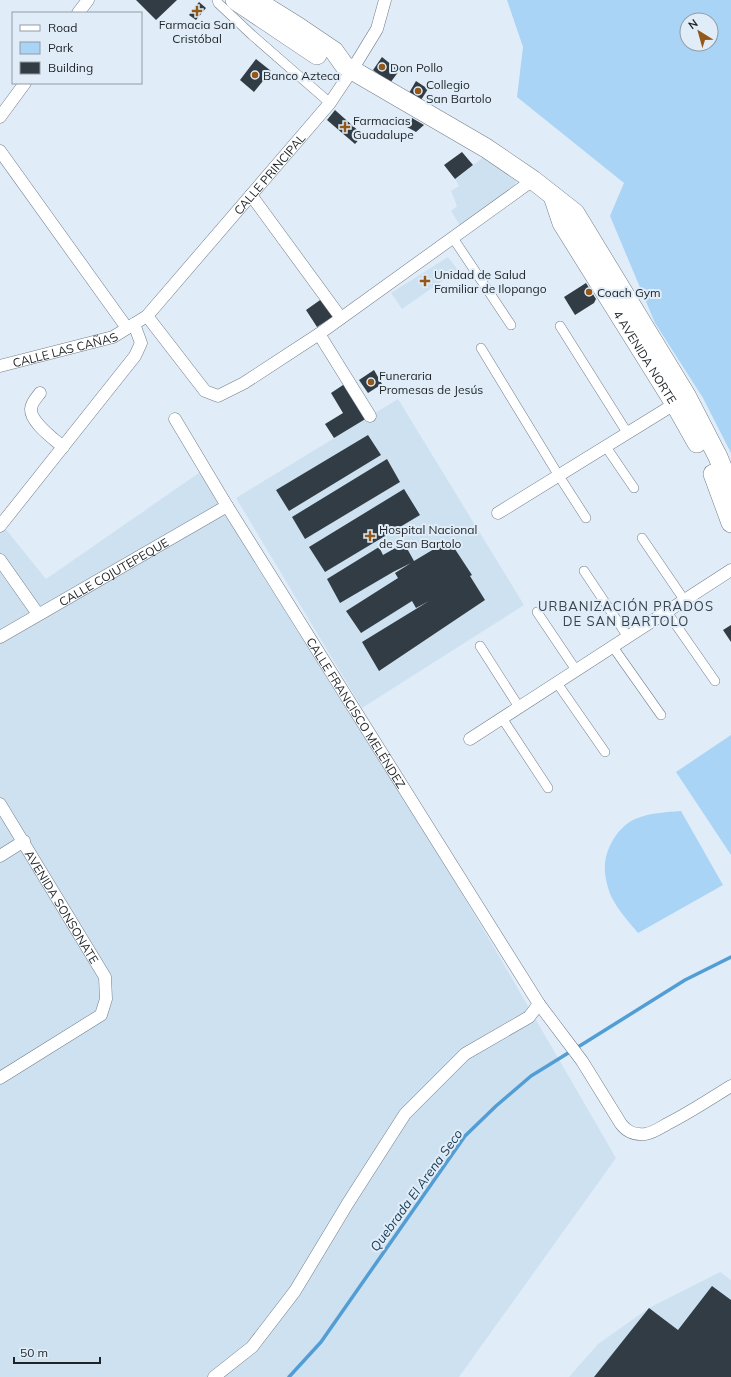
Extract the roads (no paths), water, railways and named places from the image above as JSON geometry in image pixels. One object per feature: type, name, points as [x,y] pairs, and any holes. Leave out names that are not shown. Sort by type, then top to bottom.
[{"type":"main road","points":[[235,0],[325,61],[348,67]]},
{"type":"main road","points":[[255,0],[334,51],[348,67]]},
{"type":"main road","name":"4 AVENIDA NORTE","points":[[348,67],[486,148],[552,194],[562,223],[718,456],[731,489]]},
{"type":"main road","name":"4 AVENIDA NORTE","points":[[681,400],[708,461],[731,523]]},
{"type":"street","points":[[79,12],[88,0]]},
{"type":"street","points":[[217,0],[218,3],[252,35],[330,103]]},
{"type":"street","name":"CALLE PRINCIPAL","points":[[131,326],[147,316],[330,103],[348,67],[378,29],[385,0]]},
{"type":"street","points":[[0,117],[24,84]]},
{"type":"street","points":[[0,151],[131,326],[141,343],[135,356],[0,526]]},
{"type":"street","points":[[147,316],[205,391],[218,396],[244,383],[319,334],[533,180]]},
{"type":"street","points":[[251,195],[341,318]]},
{"type":"street","points":[[453,238],[511,325]]},
{"type":"street","name":"CALLE LAS CAÑAS","points":[[0,365],[113,338],[131,326]]},
{"type":"street","points":[[560,326],[628,434]]},
{"type":"street","points":[[319,334],[370,416]]},
{"type":"street","points":[[481,348],[586,518]]},
{"type":"street","points":[[40,393],[34,401],[31,409],[33,418],[38,425],[63,447]]},
{"type":"street","points":[[498,513],[681,400]]},
{"type":"street","name":"CALLE FRANCISCO MELÉNDEZ","points":[[175,419],[227,506],[539,1004],[578,1056],[621,1124],[627,1131],[636,1134],[646,1134],[680,1118],[731,1086]]},
{"type":"street","points":[[606,447],[634,488]]},
{"type":"street","name":"CALLE COJUTEPEQUE","points":[[0,637],[227,506]]},
{"type":"street","points":[[642,538],[684,601]]},
{"type":"street","points":[[0,560],[38,614]]},
{"type":"street","points":[[470,739],[731,570]]},
{"type":"street","points":[[584,571],[628,637]]},
{"type":"street","points":[[537,612],[576,670]]},
{"type":"street","points":[[667,612],[715,681]]},
{"type":"street","points":[[480,646],[520,707]]},
{"type":"street","points":[[613,647],[661,715]]},
{"type":"street","points":[[557,683],[605,752]]},
{"type":"street","points":[[502,718],[548,788]]},
{"type":"street","name":"AVENIDA SONSONATE","points":[[0,804],[24,841],[105,977],[106,999],[101,1014],[0,1078]]},
{"type":"street","points":[[0,856],[24,841]]},
{"type":"street","points":[[214,1377],[252,1347],[295,1291],[348,1203],[405,1114],[465,1054],[529,1017],[539,1004]]},
{"type":"waterway","name":"Quebrada El Arena Seco","points":[[289,1377],[321,1342],[465,1136],[496,1106],[531,1076],[685,980],[731,957]]},
{"type":"place","name":"Farmacia San Cristóbal","points":[[197,11]]},
{"type":"place","name":"Don Pollo","points":[[382,67]]},
{"type":"place","name":"Banco Azteca","points":[[255,75]]},
{"type":"place","name":"Collegio San Bartolo","points":[[418,91]]},
{"type":"place","name":"Farmacias Guadalupe","points":[[345,127]]},
{"type":"place","name":"Unidad de Salud Familiar de Ilopango","points":[[425,281]]},
{"type":"place","name":"Coach Gym","points":[[589,292]]},
{"type":"place","name":"Funeraria Promesas de Jesús","points":[[371,382]]},
{"type":"place","name":"Hospital Nacional de San Bartolo","points":[[370,536]]},
{"type":"district","name":"URBANIZACIÓN PRADOS DE SAN BARTOLO","points":[[626,614]]}]
